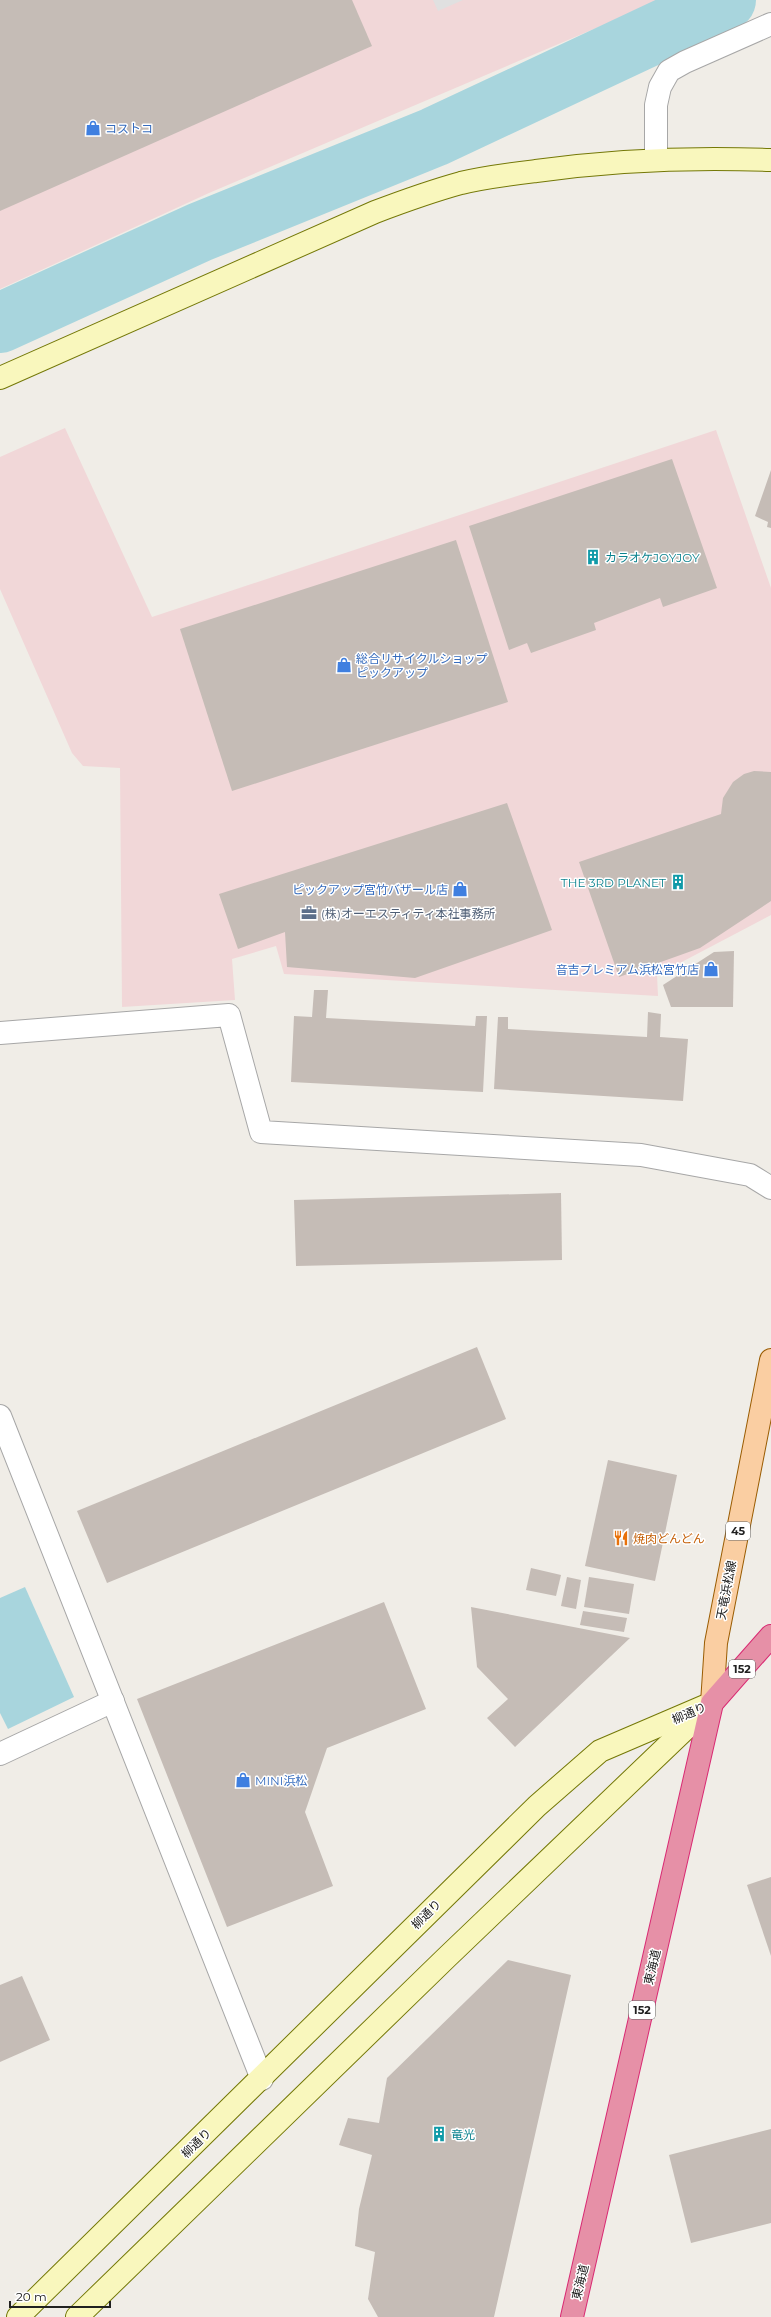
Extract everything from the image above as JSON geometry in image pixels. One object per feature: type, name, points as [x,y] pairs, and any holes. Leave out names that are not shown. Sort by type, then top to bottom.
[{"type":"highway","name":"東海道","points":[[572,2317],[712,1703],[771,1636]]},
{"type":"main road","name":"天竜浜松線","points":[[712,1703],[716,1643],[771,1360]]},
{"type":"street","points":[[656,160],[656,105],[660,87],[670,72],[685,62],[771,24]]},
{"type":"street","points":[[0,378],[375,212],[418,196],[463,183],[508,174],[601,163],[656,160],[771,160]]},
{"type":"street","points":[[0,1034],[229,1015],[261,1132],[641,1156],[750,1175],[771,1188]]},
{"type":"street","points":[[0,1416],[262,2079]]},
{"type":"street","points":[[0,1754],[113,1701]]},
{"type":"street","name":"柳通り","points":[[18,2317],[262,2079],[536,1806],[600,1751],[712,1703]]},
{"type":"street","name":"柳通り","points":[[77,2317],[440,1963],[712,1703]]},
{"type":"shaded area","points":[[0,0],[662,0],[209,193],[0,289]]},
{"type":"shaded area","points":[[433,0],[463,0],[438,11]]},
{"type":"shaded area","points":[[65,428],[152,617],[716,430],[771,588],[771,915],[657,975],[658,996],[284,974],[276,946],[232,959],[235,1000],[122,1007],[120,768],[83,766],[72,753],[0,589],[0,457]]},
{"type":"water","points":[[25,1587],[74,1697],[8,1729],[0,1713],[0,1598]]},
{"type":"building","name":"コストコ","points":[[0,0],[352,0],[372,46],[0,211]]},
{"type":"building","name":"カラオケJOYJOY","points":[[672,459],[717,588],[663,607],[660,598],[594,623],[596,630],[531,653],[527,643],[509,650],[469,526]]},
{"type":"building","points":[[771,470],[771,528],[767,527],[768,522],[755,516]]},
{"type":"building","name":"総合リサイクルショップ ピックアップ","points":[[456,540],[508,702],[232,791],[180,629]]},
{"type":"building","name":"THE 3RD PLANET","points":[[754,771],[771,772],[771,901],[700,948],[619,977],[579,862],[721,814],[723,798],[733,782],[744,774]]},
{"type":"building","points":[[507,803],[552,930],[415,978],[287,967],[285,932],[238,949],[219,894]]},
{"type":"building","name":"音吉プレミアム浜松宮竹店","points":[[734,951],[733,1007],[671,1007],[663,985],[714,952]]},
{"type":"building","points":[[314,990],[328,990],[326,1018],[475,1026],[476,1016],[487,1016],[483,1092],[291,1082],[294,1016],[312,1017]]},
{"type":"building","points":[[648,1012],[661,1014],[660,1037],[688,1039],[683,1101],[494,1089],[498,1017],[508,1017],[508,1029],[647,1037]]},
{"type":"building","points":[[561,1193],[562,1260],[296,1266],[294,1200]]},
{"type":"building","points":[[477,1347],[506,1419],[107,1583],[77,1511]]},
{"type":"building","points":[[608,1460],[677,1475],[655,1581],[585,1566]]},
{"type":"building","points":[[531,1568],[561,1575],[556,1596],[526,1590]]},
{"type":"building","points":[[567,1577],[581,1580],[576,1609],[561,1606]]},
{"type":"building","points":[[589,1577],[634,1584],[629,1614],[584,1607]]},
{"type":"building","name":"MINI浜松","points":[[384,1602],[426,1709],[327,1748],[305,1812],[333,1886],[227,1927],[137,1699]]},
{"type":"building","points":[[471,1607],[630,1638],[515,1747],[487,1718],[508,1699],[477,1667]]},
{"type":"building","points":[[583,1611],[627,1618],[624,1632],[580,1625]]},
{"type":"building","points":[[771,1877],[771,1956],[747,1885]]},
{"type":"building","name":"竜光","points":[[508,1960],[571,1975],[494,2317],[378,2317],[368,2299],[375,2252],[355,2246],[359,2209],[372,2155],[339,2145],[348,2118],[379,2123],[387,2078]]},
{"type":"building","points":[[22,1976],[50,2040],[0,2062],[0,1985]]},
{"type":"building","points":[[771,2129],[771,2223],[691,2243],[669,2155]]},
{"type":"waterway","points":[[0,323],[200,232],[434,137],[726,0]]},
{"type":"place","name":"コストコ","points":[[93,128]]},
{"type":"place","name":"カラオケJOYJOY","points":[[593,557]]},
{"type":"place","name":"総合リサイクルショップ ピックアップ","points":[[344,665]]},
{"type":"place","name":"THE 3RD PLANET","points":[[678,882]]},
{"type":"place","name":"ピックアップ宮竹バザール店","points":[[460,889]]},
{"type":"place","name":"(株)オーエスティティ本社事務所","points":[[309,913]]},
{"type":"place","name":"音吉プレミアム浜松宮竹店","points":[[711,969]]},
{"type":"place","name":"焼肉どんどん","points":[[621,1538]]},
{"type":"place","name":"MINI浜松","points":[[243,1780]]},
{"type":"place","name":"竜光","points":[[439,2134]]}]
